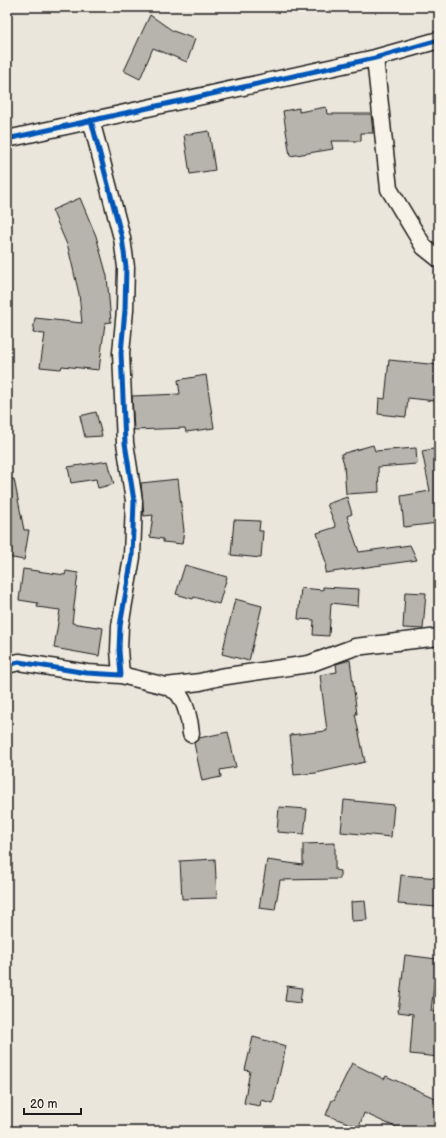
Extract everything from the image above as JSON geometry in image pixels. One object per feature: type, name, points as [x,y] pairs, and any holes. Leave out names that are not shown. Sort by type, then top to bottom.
[{"type":"street","points":[[7,139],[375,58],[439,40]]},
{"type":"street","points":[[375,58],[389,189],[424,247],[439,259]]},
{"type":"street","points":[[91,120],[122,238],[126,267],[125,310],[121,353],[125,443],[134,501],[132,557],[120,626],[119,650],[121,675]]},
{"type":"street","points":[[166,686],[200,682],[220,677],[309,664],[355,647],[439,637]]},
{"type":"street","points":[[7,665],[19,662],[87,673],[121,675],[166,686],[177,692],[184,704],[191,734]]},
{"type":"building","points":[[150,15],[173,31],[195,39],[187,62],[153,48],[140,79],[124,71]]},
{"type":"building","points":[[326,107],[327,114],[371,114],[373,133],[361,133],[361,141],[331,141],[333,149],[290,156],[283,111],[299,108],[299,112]]},
{"type":"building","points":[[209,131],[215,170],[190,174],[184,135]]},
{"type":"building","points":[[80,198],[96,236],[107,276],[111,322],[105,323],[99,370],[62,366],[61,369],[40,367],[45,334],[33,333],[35,318],[82,323],[79,294],[68,247],[52,210]]},
{"type":"building","points":[[389,360],[439,365],[436,401],[408,398],[406,417],[378,414],[379,398],[385,399]]},
{"type":"building","points":[[206,375],[214,428],[186,432],[185,428],[134,430],[132,396],[180,394],[178,380]]},
{"type":"building","points":[[96,412],[102,436],[85,437],[80,416]]},
{"type":"building","points":[[373,445],[375,451],[416,448],[417,464],[378,467],[379,492],[346,494],[344,464],[341,454]]},
{"type":"building","points":[[439,448],[439,500],[436,500],[438,523],[404,527],[401,496],[430,491],[422,451]]},
{"type":"building","points":[[108,461],[114,484],[98,488],[96,479],[71,483],[68,467]]},
{"type":"building","points":[[14,479],[24,530],[29,530],[24,560],[7,557],[7,480]]},
{"type":"building","points":[[178,479],[184,531],[182,544],[163,542],[163,539],[150,537],[153,515],[144,516],[141,483]]},
{"type":"building","points":[[347,497],[352,514],[347,516],[359,552],[410,545],[417,560],[325,573],[326,563],[317,533],[336,527],[327,504]]},
{"type":"building","points":[[234,520],[260,521],[259,531],[263,531],[261,558],[231,555]]},
{"type":"building","points":[[185,565],[227,577],[219,604],[176,594]]},
{"type":"building","points":[[23,569],[65,575],[66,571],[78,573],[72,623],[103,628],[99,656],[54,648],[60,610],[37,607],[38,603],[19,600]]},
{"type":"building","points":[[323,587],[359,589],[358,606],[331,603],[329,636],[313,635],[314,620],[298,619],[301,588],[323,590]]},
{"type":"building","points":[[405,592],[426,593],[423,629],[403,628]]},
{"type":"building","points":[[235,599],[262,606],[249,661],[222,654]]},
{"type":"building","points":[[350,660],[357,714],[355,714],[365,762],[316,773],[294,775],[290,735],[327,731],[320,675],[337,672],[336,664]]},
{"type":"building","points":[[228,732],[236,767],[220,770],[221,777],[202,781],[194,743],[199,738]]},
{"type":"building","points":[[344,800],[394,805],[391,837],[341,832]]},
{"type":"building","points":[[279,807],[307,809],[304,834],[277,832]]},
{"type":"building","points":[[335,843],[335,870],[340,871],[340,879],[280,880],[275,910],[259,908],[267,860],[303,865],[303,844]]},
{"type":"building","points":[[215,859],[217,898],[182,899],[180,861]]},
{"type":"building","points":[[401,875],[439,878],[437,907],[398,904]]},
{"type":"building","points":[[365,901],[367,920],[352,921],[351,902]]},
{"type":"building","points":[[405,955],[437,959],[431,1011],[439,1012],[439,1057],[410,1054],[413,1014],[398,1012]]},
{"type":"building","points":[[287,986],[302,988],[300,1003],[285,1001]]},
{"type":"building","points":[[253,1037],[286,1046],[273,1103],[261,1100],[260,1106],[244,1103],[250,1071],[245,1070]]},
{"type":"building","points":[[352,1063],[384,1079],[386,1076],[439,1100],[439,1131],[404,1131],[364,1113],[359,1127],[326,1115],[332,1100],[334,1100]]},
{"type":"cycle path","points":[[7,139],[375,58],[439,40]]},
{"type":"cycle path","points":[[7,665],[19,662],[87,673],[121,675],[119,650],[120,626],[132,557],[134,501],[125,443],[121,353],[125,310],[126,267],[122,238],[91,120]]}]
